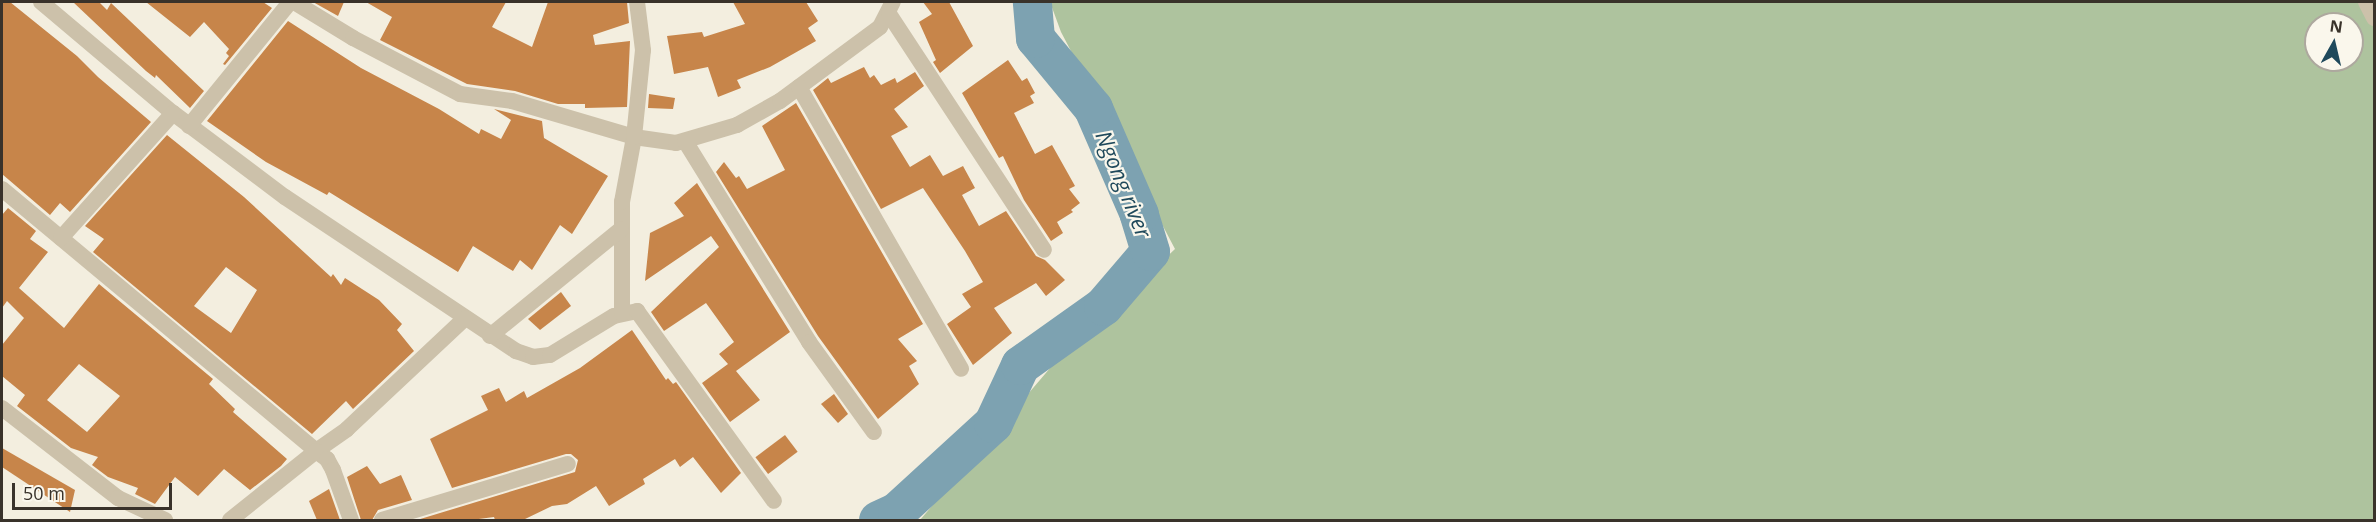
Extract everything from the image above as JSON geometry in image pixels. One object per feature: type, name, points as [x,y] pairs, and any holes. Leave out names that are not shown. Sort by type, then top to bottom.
[{"type":"street","points":[[41,2],[189,126],[285,197],[490,336],[516,351],[533,357],[550,355],[622,313],[637,311],[774,501]]},
{"type":"street","points":[[189,126],[294,2],[448,90],[473,98],[512,101],[634,137],[663,143],[685,141],[737,125],[799,87],[880,27],[891,8],[1044,250]]},
{"type":"street","points":[[622,313],[621,229],[624,186],[634,137],[643,50],[637,2]]},
{"type":"street","points":[[2366,2],[2374,18]]},
{"type":"street","points":[[799,87],[961,369]]},
{"type":"street","points":[[61,238],[173,113]]},
{"type":"street","points":[[685,141],[809,342],[874,432]]},
{"type":"street","points":[[2,189],[327,459],[351,520]]},
{"type":"street","points":[[490,336],[621,229]]},
{"type":"street","points":[[230,520],[347,429],[465,318]]},
{"type":"street","points":[[2,408],[118,498],[165,520]]},
{"type":"street","points":[[382,520],[567,464]]},
{"type":"green space","points":[[1050,2],[2374,2],[2374,520],[920,520],[1051,367],[1175,249],[1061,32]]},
{"type":"building","points":[[2,2],[10,2],[77,56],[151,122],[70,212],[60,203],[50,215],[2,174]]},
{"type":"building","points":[[73,2],[99,2],[107,10],[111,3],[204,91],[190,108],[156,75],[155,78],[146,71]]},
{"type":"building","points":[[146,2],[263,2],[272,8],[225,65],[223,64],[229,56],[226,53],[229,49],[204,22],[190,37]]},
{"type":"building","points":[[313,2],[344,2],[338,16]]},
{"type":"building","points":[[366,2],[506,2],[492,27],[532,47],[548,2],[627,2],[629,23],[593,35],[595,45],[630,41],[627,107],[585,108],[585,104],[558,104],[515,91],[467,84],[380,40],[392,17]]},
{"type":"building","points":[[733,2],[806,2],[818,21],[808,28],[816,41],[770,67],[737,80],[741,88],[718,97],[708,67],[674,74],[667,36],[702,32],[704,37],[745,24]]},
{"type":"building","points":[[923,2],[949,2],[973,46],[940,73],[933,62],[936,60],[919,22],[932,14]]},
{"type":"building","points":[[288,21],[361,68],[439,109],[479,134],[481,129],[501,139],[511,120],[494,109],[542,121],[544,138],[608,176],[572,234],[560,225],[532,270],[520,260],[513,271],[473,246],[458,272],[329,192],[327,195],[266,162],[207,121]]},
{"type":"building","points":[[1008,60],[1022,81],[1027,78],[1035,93],[1030,96],[1034,103],[1014,113],[1035,154],[1052,145],[1075,186],[1069,189],[1080,203],[1071,210],[1073,212],[1057,222],[1063,233],[1051,241],[1024,200],[1003,156],[999,158],[962,93]]},
{"type":"building","points":[[864,67],[870,78],[874,75],[881,85],[895,78],[897,83],[915,72],[924,86],[894,109],[908,127],[891,136],[910,167],[930,155],[943,176],[963,166],[975,188],[962,195],[979,226],[1006,211],[1036,256],[1045,260],[1065,280],[1046,296],[1036,283],[994,308],[1012,333],[973,365],[947,324],[971,307],[962,294],[983,282],[965,251],[923,188],[881,209],[813,90],[828,78],[831,83]]},
{"type":"building","points":[[649,94],[675,98],[673,109],[648,108]]},
{"type":"building","points":[[796,103],[923,324],[898,339],[917,361],[909,366],[919,384],[878,419],[818,336],[716,172],[724,162],[736,178],[739,176],[747,189],[785,170],[762,126]]},
{"type":"building","points":[[167,135],[244,197],[331,277],[333,274],[341,285],[345,278],[379,300],[402,324],[397,330],[414,351],[353,409],[346,401],[312,434],[93,252],[104,239],[85,226]],"holes":[[[226,267],[257,290],[231,333],[194,306]]]},
{"type":"building","points":[[697,183],[790,332],[736,371],[760,400],[730,422],[702,383],[728,364],[719,354],[734,342],[706,303],[664,331],[651,312],[719,247],[711,236],[645,281],[650,233],[684,216],[674,203]]},
{"type":"building","points":[[8,208],[36,231],[30,239],[48,252],[19,288],[64,328],[99,284],[213,379],[209,384],[235,409],[233,412],[287,459],[281,466],[250,490],[224,469],[198,496],[175,477],[155,504],[135,494],[138,488],[108,477],[92,465],[98,457],[71,448],[17,406],[25,395],[2,376],[2,345],[24,318],[7,301],[2,308],[2,215]],"holes":[[[79,364],[120,396],[87,432],[47,400]]]},
{"type":"building","points":[[561,292],[571,306],[540,330],[528,319]]},
{"type":"building","points":[[632,330],[666,380],[668,378],[673,384],[676,382],[741,473],[721,493],[693,457],[680,467],[675,459],[643,479],[645,484],[609,506],[596,486],[567,504],[552,506],[523,520],[495,520],[494,517],[471,520],[417,520],[575,472],[578,460],[571,454],[566,454],[452,488],[430,439],[488,410],[481,396],[499,388],[506,402],[524,391],[527,398],[580,368]]},
{"type":"building","points":[[834,394],[848,414],[838,423],[821,404]]},
{"type":"building","points":[[785,435],[798,452],[768,474],[755,457]]},
{"type":"building","points":[[2,448],[75,490],[70,512],[2,467]]},
{"type":"building","points":[[367,466],[380,484],[401,475],[412,500],[378,510],[372,520],[361,520],[347,477]]},
{"type":"building","points":[[329,489],[340,520],[317,520],[309,501]]},
{"type":"waterway","name":"Ngong river","points":[[878,520],[897,511],[993,423],[1020,365],[1103,306],[1150,251],[1139,214],[1093,108],[1035,38],[1032,2]]}]
